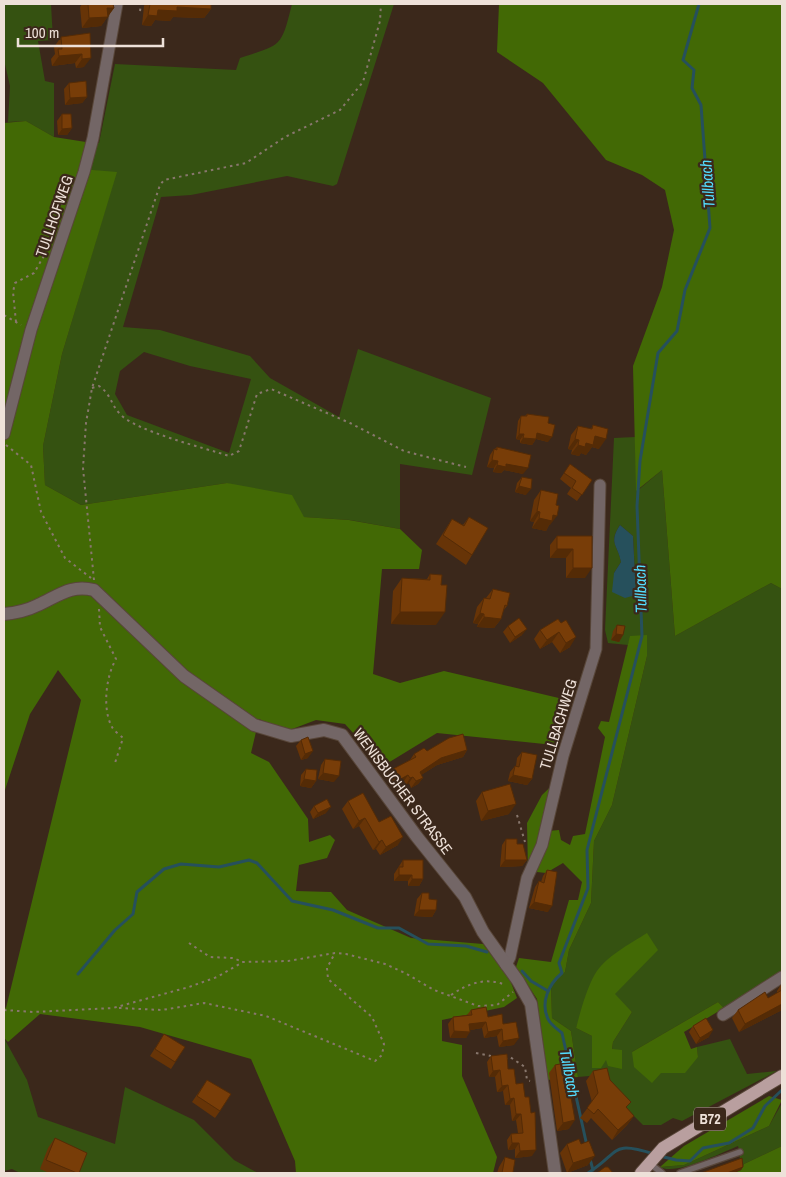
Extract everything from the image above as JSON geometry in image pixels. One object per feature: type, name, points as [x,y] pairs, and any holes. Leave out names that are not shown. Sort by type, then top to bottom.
[{"type":"main road","name":"B72","points":[[641,1173],[663,1148],[782,1073]]},
{"type":"street","name":"TULLHOFWEG","points":[[4,434],[31,330],[78,191],[93,138],[117,4]]},
{"type":"street","name":"TULLBACHWEG","points":[[506,965],[510,957],[527,878],[542,844],[563,756],[596,649],[600,485]]},
{"type":"street","name":"WENISBUCHER STRASSE","points":[[4,614],[36,606],[82,586],[94,590],[184,676],[254,725],[290,736],[324,730],[342,735],[416,837],[456,884],[483,932],[521,986],[531,1004],[555,1173]]},
{"type":"street","points":[[723,1014],[782,977]]},
{"type":"lane","points":[[680,1173],[740,1152]]},
{"type":"lane","points":[[649,1163],[662,1173]]},
{"type":"path","points":[[140,11],[141,4]]},
{"type":"path","points":[[4,444],[12,448],[17,456],[31,466],[41,512],[65,558],[94,580],[83,468],[86,423],[92,388],[160,185],[164,180],[246,163],[285,137],[340,110],[363,82],[380,21],[382,4]]},
{"type":"path","points":[[62,213],[62,195],[78,191]]},
{"type":"path","points":[[16,322],[13,292],[15,283],[34,273],[49,247]]},
{"type":"path","points":[[4,315],[31,330]]},
{"type":"path","points":[[92,388],[99,386],[108,392],[120,414],[135,425],[229,456],[239,451],[257,394],[271,389],[350,423],[404,451],[466,467]]},
{"type":"path","points":[[99,594],[100,628],[116,659],[110,669],[106,687],[112,727],[123,738],[115,763]]},
{"type":"path","points":[[517,815],[525,842]]},
{"type":"path","points":[[189,943],[210,957],[233,958],[243,962],[288,961],[335,953],[346,954],[384,964],[405,973],[434,990],[478,1006],[487,1007],[505,1001],[521,986]]},
{"type":"path","points":[[4,1010],[33,1012],[113,1008],[162,1010],[204,1004],[212,1005],[266,1016],[327,1040],[366,1059],[375,1061],[382,1055],[384,1044],[372,1017],[328,979],[327,968],[335,953]]},
{"type":"path","points":[[113,1008],[189,987],[217,977],[243,962]]},
{"type":"path","points":[[451,996],[463,986],[478,981],[492,980],[511,987],[521,986]]},
{"type":"path","points":[[476,1053],[496,1056]]},
{"type":"path","points":[[500,1059],[510,1057],[525,1067],[527,1080]]},
{"type":"green space","points":[[4,4],[51,4],[53,40],[38,41],[45,81],[54,83],[54,137],[26,121],[8,122],[10,86],[4,60]]},
{"type":"green space","points":[[292,4],[394,4],[337,184],[333,186],[287,176],[191,195],[161,197],[123,327],[160,330],[250,356],[270,378],[339,417],[358,349],[491,398],[472,475],[400,464],[400,529],[350,520],[303,517],[227,483],[81,505],[45,485],[43,446],[62,354],[116,173],[80,169],[86,142],[99,143],[115,64],[236,70],[240,58],[264,50],[278,42],[285,29]],"holes":[[[144,352],[190,366],[251,379],[229,453],[127,415],[115,394],[120,371]]]},
{"type":"green space","points":[[499,4],[782,4],[782,589],[771,583],[675,636],[662,470],[636,491],[633,366],[662,287],[674,230],[665,190],[642,175],[606,160],[543,83],[497,52]]},
{"type":"green space","points":[[26,121],[54,137],[86,142],[81,169],[117,172],[62,354],[43,446],[45,485],[81,505],[227,483],[292,495],[304,517],[349,520],[400,529],[422,550],[419,569],[382,569],[373,674],[400,683],[444,671],[563,699],[554,745],[437,733],[383,766],[345,724],[316,720],[287,731],[259,719],[251,753],[269,762],[308,819],[309,842],[330,835],[335,840],[327,858],[299,865],[296,891],[331,892],[347,910],[411,938],[483,944],[510,980],[517,998],[504,1007],[442,1020],[442,1041],[462,1045],[462,1076],[497,1157],[493,1173],[296,1173],[295,1161],[251,1059],[140,1027],[40,1014],[8,1042],[4,1038],[4,1007],[6,1008],[81,700],[58,670],[30,714],[4,793],[4,123]]},
{"type":"green space","points":[[635,437],[637,491],[662,470],[675,636],[771,583],[782,589],[782,972],[724,1008],[718,1002],[632,1052],[661,1073],[698,1057],[697,1047],[730,1039],[747,1074],[777,1071],[682,1121],[673,1118],[661,1125],[643,1125],[605,1087],[601,1075],[578,1077],[571,1031],[552,1018],[551,986],[565,972],[569,950],[591,903],[594,841],[612,805],[647,656],[631,636],[628,645],[608,643],[605,630],[614,438]],"holes":[[[620,525],[633,536],[636,595],[614,573],[621,562],[614,540]],[[657,950],[614,994],[632,1012],[613,1042],[612,1049],[606,1059],[593,1068],[592,1036],[576,1028],[596,973]]]},
{"type":"green space","points":[[647,635],[647,656],[612,805],[594,841],[591,903],[569,950],[565,972],[551,986],[552,1018],[571,1031],[578,1077],[547,1080],[537,999],[516,967],[519,958],[551,962],[569,900],[578,900],[582,882],[563,863],[546,873],[528,871],[527,823],[542,795],[563,775],[548,831],[559,830],[561,840],[570,845],[573,836],[585,834],[605,737],[598,728],[601,721],[609,722],[630,636]]},
{"type":"green space","points":[[647,933],[658,950],[615,994],[632,1012],[613,1042],[612,1049],[622,1050],[622,1069],[608,1066],[606,1060],[601,1068],[592,1068],[592,1036],[576,1028],[589,987],[595,974],[605,962]]},
{"type":"green space","points":[[718,1002],[724,1008],[684,1032],[691,1049],[697,1047],[698,1057],[685,1073],[661,1073],[652,1083],[634,1067],[632,1052]]},
{"type":"green space","points":[[4,1038],[27,1080],[38,1117],[115,1144],[125,1087],[194,1120],[234,1160],[258,1173],[20,1173],[12,1169],[4,1171]]},
{"type":"green space","points":[[769,1096],[782,1100],[769,1126],[684,1165],[660,1167],[684,1146]]},
{"type":"green space","points":[[782,1103],[782,1146],[744,1164],[741,1170],[738,1146],[687,1166],[667,1169],[660,1167],[684,1165],[769,1126]]},
{"type":"green space","points":[[782,1146],[782,1173],[734,1173],[741,1170],[744,1164]]},
{"type":"water","points":[[620,525],[633,536],[636,595],[625,598],[612,592],[614,573],[621,562],[614,540]]},
{"type":"building","points":[[88,4],[113,4],[114,8],[107,8],[108,17],[89,18]]},
{"type":"building","points":[[150,4],[211,4],[211,9],[177,7],[177,11],[158,10],[157,16],[148,15]]},
{"type":"building","points":[[90,33],[91,58],[82,59],[82,54],[59,56],[58,49],[62,49],[61,37]]},
{"type":"building","points":[[86,81],[87,97],[70,98],[69,83]]},
{"type":"building","points":[[62,114],[71,114],[72,128],[62,129]]},
{"type":"building","points":[[527,414],[549,417],[548,423],[555,425],[552,437],[537,433],[536,439],[523,438],[524,434],[519,434],[521,416],[527,416]]},
{"type":"building","points":[[593,425],[608,429],[606,439],[595,436],[593,445],[586,443],[585,447],[578,445],[579,440],[575,439],[578,426],[592,429]]},
{"type":"building","points":[[497,447],[531,455],[528,468],[506,464],[506,467],[497,465],[498,461],[492,460],[494,449],[497,450]]},
{"type":"building","points":[[570,464],[592,480],[582,495],[572,488],[576,481],[564,473]]},
{"type":"building","points":[[522,477],[532,479],[531,489],[519,486]]},
{"type":"building","points":[[541,490],[558,494],[556,505],[559,506],[557,516],[553,515],[552,521],[539,518],[540,512],[537,511]]},
{"type":"building","points":[[469,517],[488,528],[472,555],[443,535],[452,519],[464,526]]},
{"type":"building","points":[[557,536],[592,536],[592,568],[573,568],[573,549],[557,549]]},
{"type":"building","points":[[430,574],[442,575],[441,585],[447,585],[445,612],[400,612],[402,578],[430,580]]},
{"type":"building","points":[[493,589],[510,593],[501,619],[484,617],[484,614],[480,613],[484,598],[490,599]]},
{"type":"building","points":[[519,618],[527,629],[515,637],[508,626]]},
{"type":"building","points":[[558,619],[561,623],[566,620],[576,637],[566,643],[559,632],[547,640],[540,630]]},
{"type":"building","points":[[617,625],[625,626],[623,635],[616,634]]},
{"type":"building","points":[[463,734],[467,750],[441,758],[420,772],[423,778],[416,781],[408,775],[397,781],[391,770],[416,757],[414,754],[424,748],[427,751],[449,738]]},
{"type":"building","points":[[308,737],[313,751],[305,754],[301,740]]},
{"type":"building","points":[[522,752],[537,755],[532,779],[513,775],[515,766],[519,767]]},
{"type":"building","points":[[325,759],[341,761],[339,776],[323,773]]},
{"type":"building","points":[[306,769],[317,770],[316,781],[304,779]]},
{"type":"building","points":[[510,784],[516,804],[488,811],[482,792]]},
{"type":"building","points":[[363,793],[379,822],[391,816],[403,837],[386,847],[382,840],[379,842],[365,818],[359,821],[348,801]]},
{"type":"building","points":[[327,799],[331,807],[318,813],[314,806]]},
{"type":"building","points":[[506,839],[517,839],[517,844],[523,844],[527,860],[505,860]]},
{"type":"building","points":[[403,860],[423,860],[423,879],[412,879],[412,875],[399,875],[399,867],[403,867]]},
{"type":"building","points":[[547,870],[557,872],[552,906],[534,902],[539,881],[544,883]]},
{"type":"building","points":[[422,893],[429,893],[429,899],[437,900],[436,910],[419,910]]},
{"type":"building","points":[[782,990],[782,1004],[745,1024],[738,1010],[765,992],[768,998]]},
{"type":"building","points":[[486,1007],[488,1017],[502,1014],[503,1024],[516,1022],[519,1038],[503,1041],[502,1029],[488,1032],[486,1022],[469,1024],[470,1032],[454,1031],[453,1017],[472,1015],[471,1010]]},
{"type":"building","points":[[706,1018],[713,1030],[700,1038],[693,1026]]},
{"type":"building","points":[[164,1034],[185,1047],[175,1062],[155,1049]]},
{"type":"building","points":[[507,1054],[508,1069],[514,1069],[516,1084],[523,1083],[525,1097],[529,1097],[531,1113],[535,1112],[536,1150],[520,1151],[519,1143],[512,1143],[511,1134],[523,1133],[521,1114],[516,1114],[514,1098],[510,1099],[508,1085],[502,1086],[500,1070],[493,1071],[491,1056]]},
{"type":"building","points":[[565,1063],[575,1120],[563,1123],[555,1065]]},
{"type":"building","points":[[607,1068],[610,1080],[631,1102],[626,1107],[634,1116],[618,1130],[598,1109],[594,1114],[587,1108],[598,1093],[593,1071]]},
{"type":"building","points":[[207,1080],[231,1094],[220,1111],[197,1096]]},
{"type":"building","points":[[55,1138],[87,1153],[79,1173],[46,1160]]},
{"type":"building","points":[[579,1139],[581,1144],[589,1141],[595,1156],[573,1163],[567,1144]]},
{"type":"building","points":[[505,1157],[515,1160],[514,1173],[502,1173]]},
{"type":"building","points":[[742,1158],[743,1167],[727,1173],[701,1173]]},
{"type":"building","points":[[608,1167],[613,1173],[597,1173]]},
{"type":"waterway","name":"Tullbach","points":[[587,1146],[562,1033],[548,1019],[545,1000],[553,982],[562,973],[559,963],[588,888],[587,850],[642,636],[637,506],[640,461],[658,353],[677,331],[685,290],[710,228],[701,105],[692,88],[694,70],[683,60],[699,4]]},
{"type":"waterway","points":[[78,974],[115,930],[133,914],[137,892],[164,869],[181,864],[219,867],[249,860],[257,863],[292,901],[333,910],[378,928],[399,928],[428,944],[466,946],[487,952]]},
{"type":"waterway","points":[[522,971],[531,981],[548,991]]},
{"type":"waterway","points":[[660,1156],[690,1161],[703,1148],[729,1143],[753,1128],[765,1106],[782,1090]]},
{"type":"waterway","points":[[588,1173],[622,1148],[654,1154]]},
{"type":"waterway","name":"Tullbach","points":[[590,1159],[593,1170]]}]
